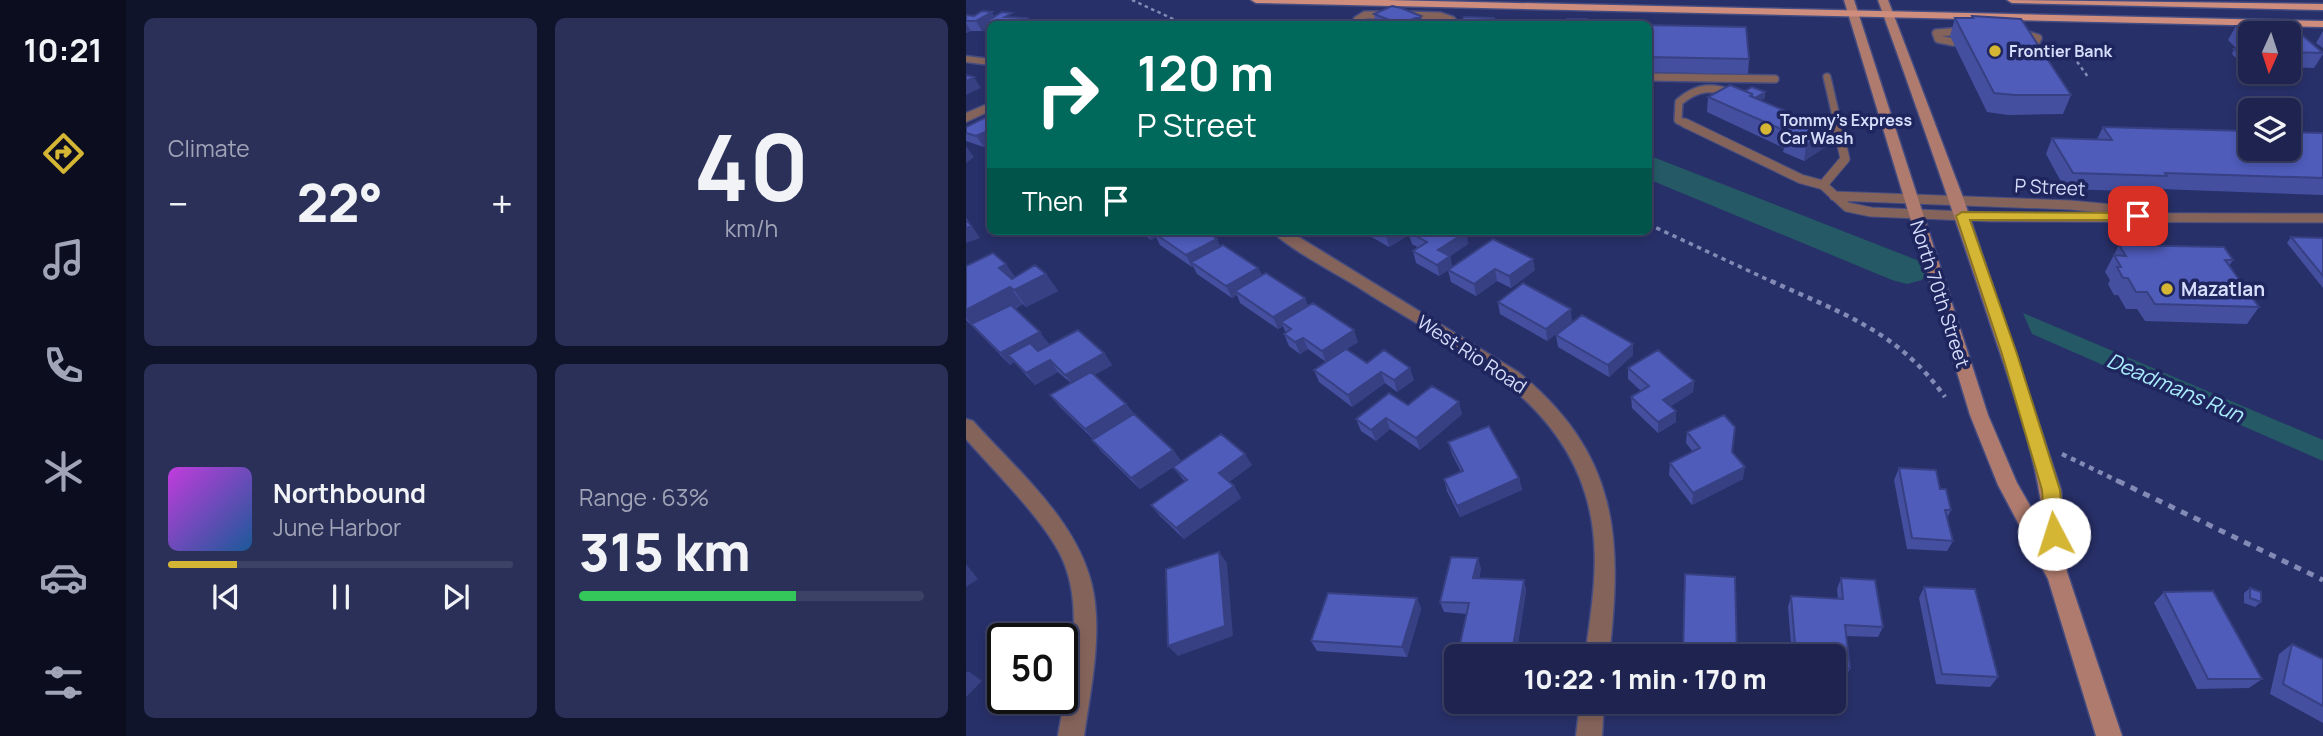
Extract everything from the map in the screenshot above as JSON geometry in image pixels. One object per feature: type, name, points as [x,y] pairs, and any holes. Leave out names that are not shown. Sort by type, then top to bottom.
[{"type":"main road","points":[[1256,0],[1851,6],[2323,24]]},
{"type":"main road","points":[[2012,0],[2323,7]]},
{"type":"main road","name":"North 70th Street","points":[[1851,6],[1979,415],[2008,485],[2058,577],[2109,736]]},
{"type":"main road","name":"North 70th Street","points":[[1885,7],[1959,208],[2009,354],[2051,490],[2058,577]]},
{"type":"street","points":[[966,59],[987,62]]},
{"type":"street","points":[[966,118],[987,108]]},
{"type":"street","name":"West Rio Road","points":[[1285,235],[1512,377],[1539,399],[1566,431],[1587,471],[1602,522],[1605,548],[1604,594],[1598,644]]},
{"type":"street","points":[[966,426],[1058,531],[1068,545],[1081,580],[1085,624],[1071,736]]},
{"type":"street","points":[[1589,736],[1591,714]]},
{"type":"lane","points":[[1360,21],[1357,20],[1360,17],[1373,15],[1440,16],[1452,20]]},
{"type":"lane","points":[[1953,42],[1938,39],[1936,33],[1942,30],[1967,31]]},
{"type":"lane","points":[[2005,32],[2038,38],[2036,42],[2019,44]]},
{"type":"lane","points":[[1652,77],[1775,79]]},
{"type":"lane","points":[[1823,185],[1845,159],[1827,77]]},
{"type":"lane","points":[[1746,99],[1723,89],[1696,88],[1679,102],[1678,120],[1801,179],[1823,185],[1847,207],[1871,212],[1912,206]]},
{"type":"lane","points":[[1804,122],[1838,131]]},
{"type":"lane","points":[[1834,196],[1912,206]]},
{"type":"lane","name":"P Street","points":[[1912,206],[1959,208],[2070,205],[2189,216]]},
{"type":"lane","name":"P Street","points":[[1912,206],[2323,218]]},
{"type":"path","points":[[1132,0],[1177,21]]},
{"type":"path","points":[[2073,56],[2088,77]]},
{"type":"path","points":[[1652,226],[1871,327],[1904,347],[1922,364],[1945,397]]},
{"type":"path","points":[[2059,452],[2323,580]]},
{"type":"water","points":[[2023,313],[2323,440],[2323,461],[2032,334]]},
{"type":"building","points":[[1392,6],[1421,16],[1413,21],[1392,21],[1374,14]]},
{"type":"building","points":[[982,11],[992,12],[976,21],[966,21],[966,15],[974,16]]},
{"type":"building","points":[[1002,12],[1012,13],[1005,17],[1027,18],[1022,21],[988,21]]},
{"type":"building","points":[[1972,16],[2021,19],[2071,95],[1994,93],[1955,18],[1973,18]]},
{"type":"building","points":[[1464,17],[1494,18],[1492,21],[1462,21]]},
{"type":"building","points":[[1567,19],[1587,19],[1587,21]]},
{"type":"building","points":[[1652,25],[1746,27],[1749,59],[1652,57]]},
{"type":"building","points":[[2301,35],[2302,35],[2323,53],[2301,52]]},
{"type":"building","points":[[1730,85],[1830,130],[1806,145],[1786,136],[1790,133],[1708,97]]},
{"type":"building","points":[[1752,87],[1765,92],[1755,98],[1745,91]]},
{"type":"building","points":[[987,116],[987,131],[976,136],[966,133],[966,127]]},
{"type":"building","points":[[2103,127],[2238,131],[2238,161],[2301,161],[2301,132],[2323,133],[2323,178],[2073,173],[2052,138],[2112,140]]},
{"type":"building","points":[[1157,235],[1211,235],[1217,239],[1186,255]]},
{"type":"building","points":[[1414,235],[1461,235],[1438,250],[1450,256],[1437,265],[1413,251],[1427,242]]},
{"type":"building","points":[[2291,237],[2323,238],[2323,276]]},
{"type":"building","points":[[1493,239],[1533,259],[1509,276],[1495,269],[1474,284],[1448,270]]},
{"type":"building","points":[[1223,245],[1258,268],[1226,286],[1191,262]]},
{"type":"building","points":[[2119,245],[2224,247],[2233,260],[2225,260],[2259,307],[2155,304],[2147,292],[2136,292],[2128,278],[2123,278],[2117,267],[2121,267],[2114,255],[2126,256]]},
{"type":"building","points":[[993,253],[1006,264],[999,268],[1012,279],[1035,265],[1046,274],[1014,290],[1010,287],[966,310],[966,266]]},
{"type":"building","points":[[1266,273],[1305,298],[1273,317],[1235,291]]},
{"type":"building","points":[[1523,283],[1571,309],[1546,329],[1498,302]]},
{"type":"building","points":[[1313,303],[1354,330],[1322,351],[1303,338],[1295,342],[1284,334],[1291,329],[1281,322]]},
{"type":"building","points":[[1011,305],[1040,332],[1000,353],[971,324]]},
{"type":"building","points":[[1582,315],[1633,344],[1608,365],[1556,335]]},
{"type":"building","points":[[1078,330],[1104,353],[1065,375],[1050,360],[1026,373],[1008,355],[1030,343],[1038,351]]},
{"type":"building","points":[[1346,349],[1367,363],[1384,350],[1410,368],[1394,380],[1381,372],[1348,395],[1314,370]]},
{"type":"building","points":[[1658,350],[1694,381],[1663,400],[1676,411],[1658,422],[1631,397],[1649,386],[1628,368]]},
{"type":"building","points":[[1091,372],[1126,404],[1085,429],[1050,395]]},
{"type":"building","points":[[1432,386],[1459,402],[1416,438],[1386,418],[1371,430],[1356,419],[1389,393],[1408,405]]},
{"type":"building","points":[[1134,414],[1173,450],[1131,478],[1092,440]]},
{"type":"building","points":[[1724,415],[1735,427],[1732,452],[1745,467],[1693,493],[1670,463],[1700,448],[1687,432]]},
{"type":"building","points":[[1489,426],[1519,478],[1457,506],[1444,479],[1463,471],[1448,442]]},
{"type":"building","points":[[1221,434],[1245,454],[1219,473],[1234,486],[1176,528],[1151,505],[1187,480],[1173,467]]},
{"type":"building","points":[[1899,468],[1936,470],[1940,489],[1946,489],[1951,510],[1945,510],[1953,541],[1912,538]]},
{"type":"building","points":[[1219,552],[1225,626],[1168,646],[1166,569]]},
{"type":"building","points":[[1451,557],[1478,558],[1473,578],[1524,580],[1513,644],[1460,644],[1469,603],[1440,602]]},
{"type":"building","points":[[1685,574],[1735,577],[1737,644],[1683,644]]},
{"type":"building","points":[[1841,578],[1875,580],[1883,627],[1845,625],[1850,668],[1846,668],[1846,644],[1795,644],[1791,596],[1843,599]]},
{"type":"building","points":[[1924,587],[1975,589],[1998,677],[1942,674]]},
{"type":"building","points":[[2250,588],[2261,592],[2261,602],[2250,598]]},
{"type":"building","points":[[2213,591],[2262,679],[2208,679],[2164,592]]},
{"type":"building","points":[[1328,593],[1417,598],[1402,647],[1311,641]]},
{"type":"building","points":[[2292,644],[2323,659],[2323,706],[2283,684]]},
{"type":"waterway","name":"Deadmans Run","points":[[1652,168],[1907,271]]},
{"type":"place","name":"Frontier Bank","points":[[1995,51]]},
{"type":"place","name":"Tommy's Express Car Wash","points":[[1766,129]]},
{"type":"place","name":"Mazatlan","points":[[2167,289]]},
{"type":"route","points":[[2054,534],[2051,490],[1962,216],[2138,216]]}]
